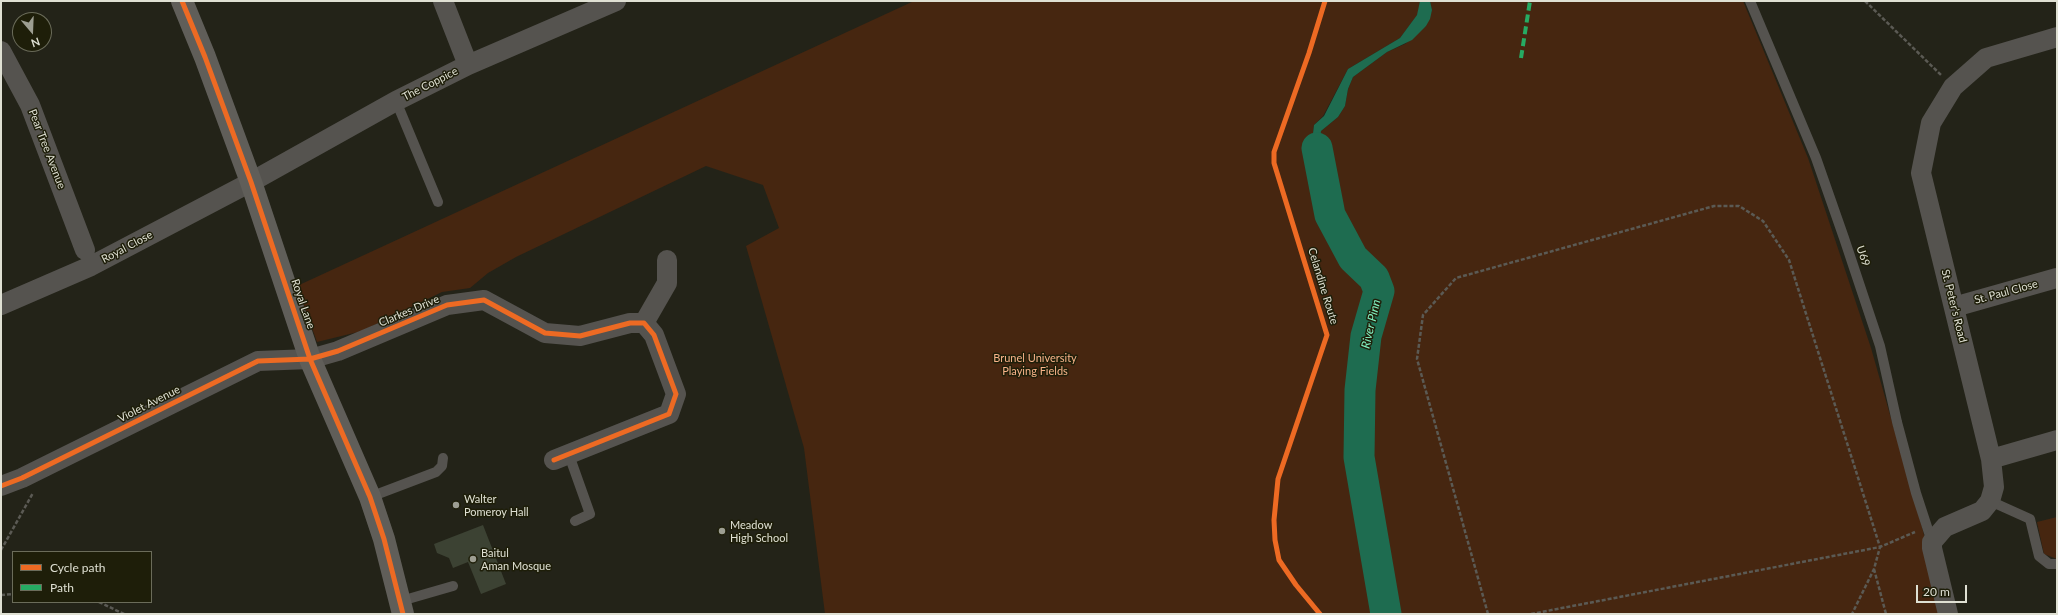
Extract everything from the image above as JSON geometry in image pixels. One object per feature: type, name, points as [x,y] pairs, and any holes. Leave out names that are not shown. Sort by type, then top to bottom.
[{"type":"street","name":"Royal Lane","points":[[182,1],[205,57],[251,182],[310,359],[370,497],[384,539],[402,607]]},
{"type":"street","points":[[443,1],[468,65]]},
{"type":"street","name":"The Coppice","points":[[251,182],[396,101],[468,65],[616,1]]},
{"type":"street","name":"St. Peter's Road","points":[[1990,500],[1994,487],[1991,459],[1921,173],[1932,123],[1953,87],[1986,58],[2042,40],[2057,37]]},
{"type":"street","name":"Pear Tree Avenue","points":[[1,51],[30,105],[86,250]]},
{"type":"street","name":"Royal Close","points":[[1,306],[90,266],[251,182]]},
{"type":"street","points":[[561,458],[669,414],[676,394],[654,335],[644,323],[668,283],[667,260]]},
{"type":"street","name":"St. Paul Close","points":[[1954,307],[2057,278]]},
{"type":"street","name":"Clarkes Drive","points":[[310,359],[338,351],[447,305],[484,300],[545,333],[580,336],[630,323],[644,323]]},
{"type":"street","name":"Violet Avenue","points":[[1,486],[22,478],[258,361],[310,359]]},
{"type":"street","points":[[1991,459],[2057,440]]},
{"type":"street","points":[[1948,614],[1930,534],[1960,520],[1977,515],[1990,500]]},
{"type":"lane","name":"U69","points":[[1750,1],[1816,158],[1844,238],[1880,346],[1897,422],[1916,493],[1930,534]]},
{"type":"lane","points":[[396,101],[438,202]]},
{"type":"lane","points":[[370,497],[436,472],[442,466],[443,458]]},
{"type":"lane","points":[[561,458],[590,514],[575,521]]},
{"type":"lane","points":[[1990,500],[2030,519],[2039,556],[2049,564],[2057,564]]},
{"type":"lane","points":[[402,607],[453,586]]},
{"type":"path","points":[[1865,1],[1953,87]]},
{"type":"path","points":[[1488,614],[1417,359],[1423,315],[1456,278],[1714,206],[1739,206],[1763,221],[1789,260],[1880,546],[1874,569],[1852,614]]},
{"type":"path","points":[[1,550],[34,492]]},
{"type":"path","points":[[1531,614],[1880,546],[1930,534]]},
{"type":"path","points":[[1874,569],[1886,614]]},
{"type":"path","points":[[1,594],[12,594]]},
{"type":"path","points":[[101,603],[124,614]]},
{"type":"green space","name":"Brunel University Playing Fields","points":[[914,1],[1420,1],[1418,14],[1400,38],[1348,69],[1323,116],[1314,125],[1310,158],[1325,189],[1324,165],[1319,152],[1321,131],[1338,117],[1345,106],[1348,89],[1353,77],[1387,52],[1405,44],[1426,26],[1432,10],[1430,1],[1743,1],[1808,158],[1871,348],[1922,527],[1943,614],[825,614],[804,448],[746,246],[779,228],[763,185],[706,166],[516,257],[488,273],[470,288],[442,292],[362,331],[317,342],[297,286]]},
{"type":"green space","points":[[2057,517],[2057,559],[2044,554],[2037,522]]},
{"type":"shaded area","points":[[1420,1],[1430,1],[1432,10],[1430,19],[1426,26],[1412,40],[1387,52],[1353,77],[1348,89],[1345,106],[1338,117],[1321,131],[1319,152],[1324,165],[1325,190],[1314,171],[1310,158],[1314,125],[1324,116],[1348,69],[1400,38],[1417,15]]},
{"type":"building","name":"Baitul Aman Mosque","points":[[483,525],[506,584],[481,594],[468,562],[453,568],[449,558],[437,553],[434,544]]},
{"type":"waterway","name":"River Pinn","points":[[1317,148],[1330,215],[1353,258],[1374,278],[1379,291],[1366,336],[1360,390],[1359,457],[1386,614]]},
{"type":"marked path","points":[[1521,58],[1530,1]]},
{"type":"cycle path","points":[[182,1],[205,57],[251,182],[310,359],[370,497],[384,539],[403,614]]},
{"type":"cycle path","name":"Celandine Route","points":[[1320,614],[1296,585],[1279,560],[1275,540],[1274,520],[1278,479],[1327,335],[1274,163],[1274,152],[1309,53],[1325,1]]},
{"type":"cycle path","points":[[1,486],[22,478],[258,361],[310,359],[338,351],[447,305],[484,300],[545,333],[580,336],[630,323],[644,323],[654,335],[676,394],[669,414],[554,460]]},
{"type":"place","name":"Walter Pomeroy Hall","points":[[456,505]]},
{"type":"place","name":"Meadow High School","points":[[722,531]]},
{"type":"place","name":"Baitul Aman Mosque","points":[[473,559]]}]
